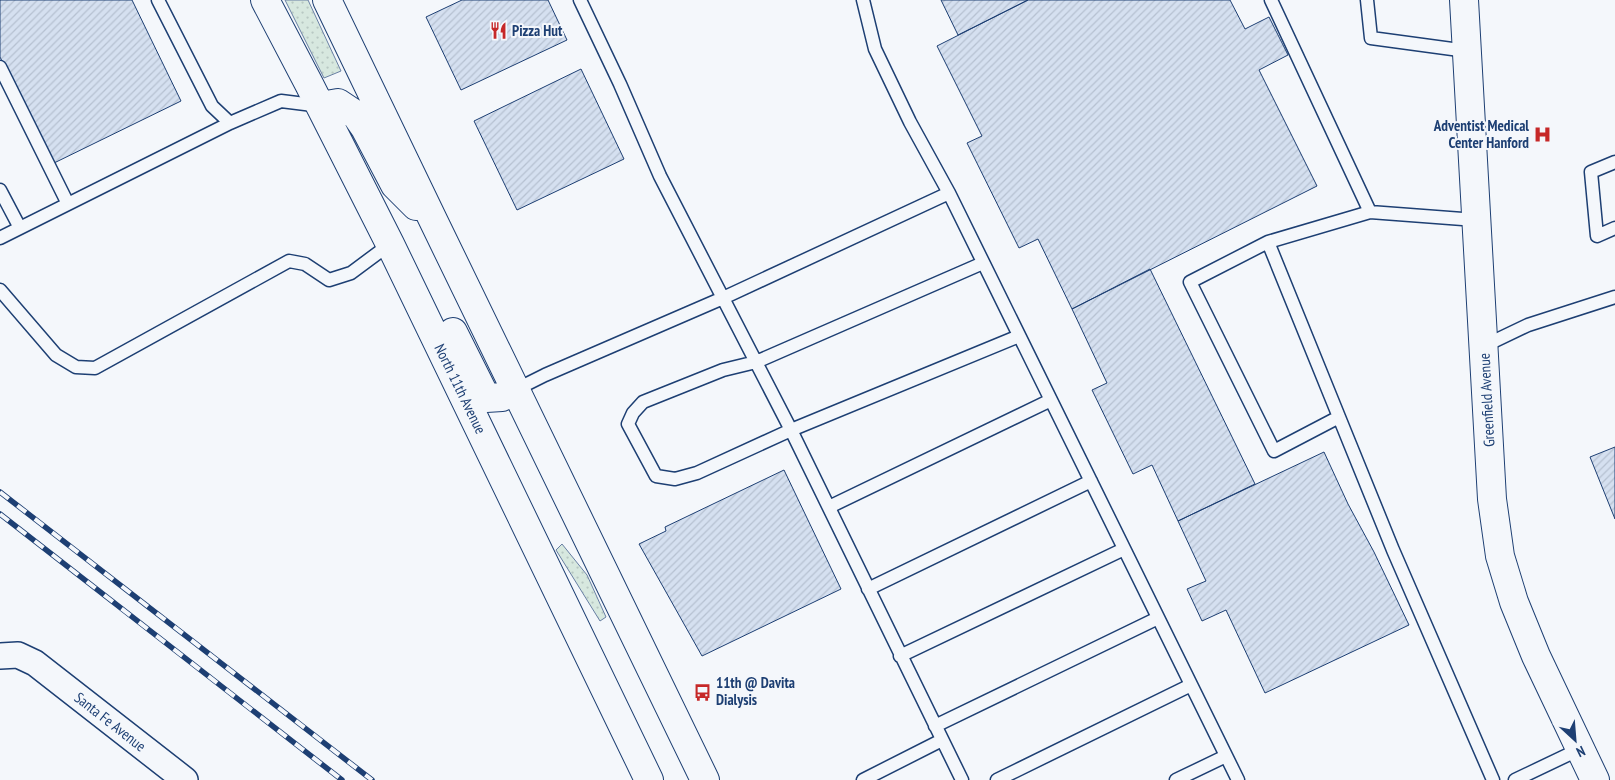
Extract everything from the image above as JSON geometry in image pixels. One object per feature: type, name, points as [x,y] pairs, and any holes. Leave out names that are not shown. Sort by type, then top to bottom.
[{"type":"main road","name":"North 11th Avenue","points":[[265,0],[321,106],[390,244],[649,780]]},
{"type":"main road","points":[[327,0],[705,780]]},
{"type":"main road","name":"Greenfield Avenue","points":[[1464,0],[1492,499],[1500,556],[1514,602],[1536,656],[1595,780]]},
{"type":"main road","points":[[321,106],[338,103],[356,115],[365,128],[395,185],[434,222]]},
{"type":"main road","points":[[390,244],[414,260],[434,294],[486,398],[502,397],[515,390]]},
{"type":"street","name":"Santa Fe Avenue","points":[[0,656],[18,655],[35,663],[185,780]]},
{"type":"lane","points":[[158,0],[212,106],[230,123]]},
{"type":"lane","points":[[580,0],[620,84],[660,176],[791,430],[962,780]]},
{"type":"lane","points":[[863,0],[875,49],[910,122],[949,193],[984,263],[1238,780]]},
{"type":"lane","points":[[1271,0],[1370,212]]},
{"type":"lane","points":[[1367,0],[1371,38],[1467,51]]},
{"type":"lane","points":[[0,67],[68,204]]},
{"type":"lane","points":[[0,238],[230,123],[281,101],[321,106]]},
{"type":"lane","points":[[1615,162],[1592,172],[1597,236],[1615,228]]},
{"type":"lane","points":[[0,190],[20,228]]},
{"type":"lane","points":[[515,390],[545,375],[723,298],[949,193]]},
{"type":"lane","points":[[1339,417],[1274,451],[1190,282],[1268,242],[1370,212],[1476,220]]},
{"type":"lane","points":[[1268,242],[1392,550],[1493,780]]},
{"type":"lane","points":[[0,290],[56,355],[76,367],[95,368],[289,260],[305,264],[329,280],[351,273],[390,244]]},
{"type":"lane","points":[[984,263],[756,362],[722,370],[644,402],[633,413],[628,424],[656,476],[675,479],[698,473],[791,430],[1020,336]]},
{"type":"lane","points":[[1484,346],[1528,325],[1615,297]]},
{"type":"lane","points":[[829,507],[1051,400]]},
{"type":"lane","points":[[868,589],[1091,481]]},
{"type":"lane","points":[[900,656],[1124,549]]},
{"type":"lane","points":[[935,726],[1158,618]]},
{"type":"lane","points":[[997,780],[1192,685]]},
{"type":"lane","points":[[863,780],[942,740]]},
{"type":"lane","points":[[1515,780],[1580,749]]},
{"type":"lane","points":[[1176,780],[1226,756]]},
{"type":"shaded area","points":[[285,0],[308,0],[341,71],[324,78]]},
{"type":"shaded area","points":[[562,544],[587,575],[606,617],[600,621],[556,550]]},
{"type":"building","points":[[0,0],[132,0],[181,101],[52,164],[0,57]]},
{"type":"building","points":[[462,0],[548,0],[567,40],[461,90],[426,17]]},
{"type":"building","points":[[941,0],[1028,0],[958,35]]},
{"type":"building","points":[[1028,0],[1230,0],[1245,29],[1269,17],[1288,55],[1259,70],[1317,186],[1072,309],[1038,239],[1019,248],[967,143],[982,136],[937,46]]},
{"type":"building","points":[[581,69],[624,159],[517,210],[474,121]]},
{"type":"building","points":[[1150,269],[1255,484],[1178,521],[1152,465],[1133,474],[1092,390],[1107,383],[1072,309]]},
{"type":"building","points":[[1615,447],[1615,519],[1590,457]]},
{"type":"building","points":[[1324,452],[1409,625],[1265,693],[1226,610],[1202,621],[1187,589],[1206,581],[1178,521]]},
{"type":"building","points":[[784,470],[841,589],[702,656],[639,544],[666,531],[665,527]]},
{"type":"railway","points":[[0,492],[372,780]]},
{"type":"railway","points":[[0,514],[342,780]]},
{"type":"place","name":"Pizza Hut","points":[[498,31]]},
{"type":"place","name":"Adventist Medical Center Hanford","points":[[1543,135]]},
{"type":"place","name":"11th @ Davita Dialysis","points":[[702,692]]}]
